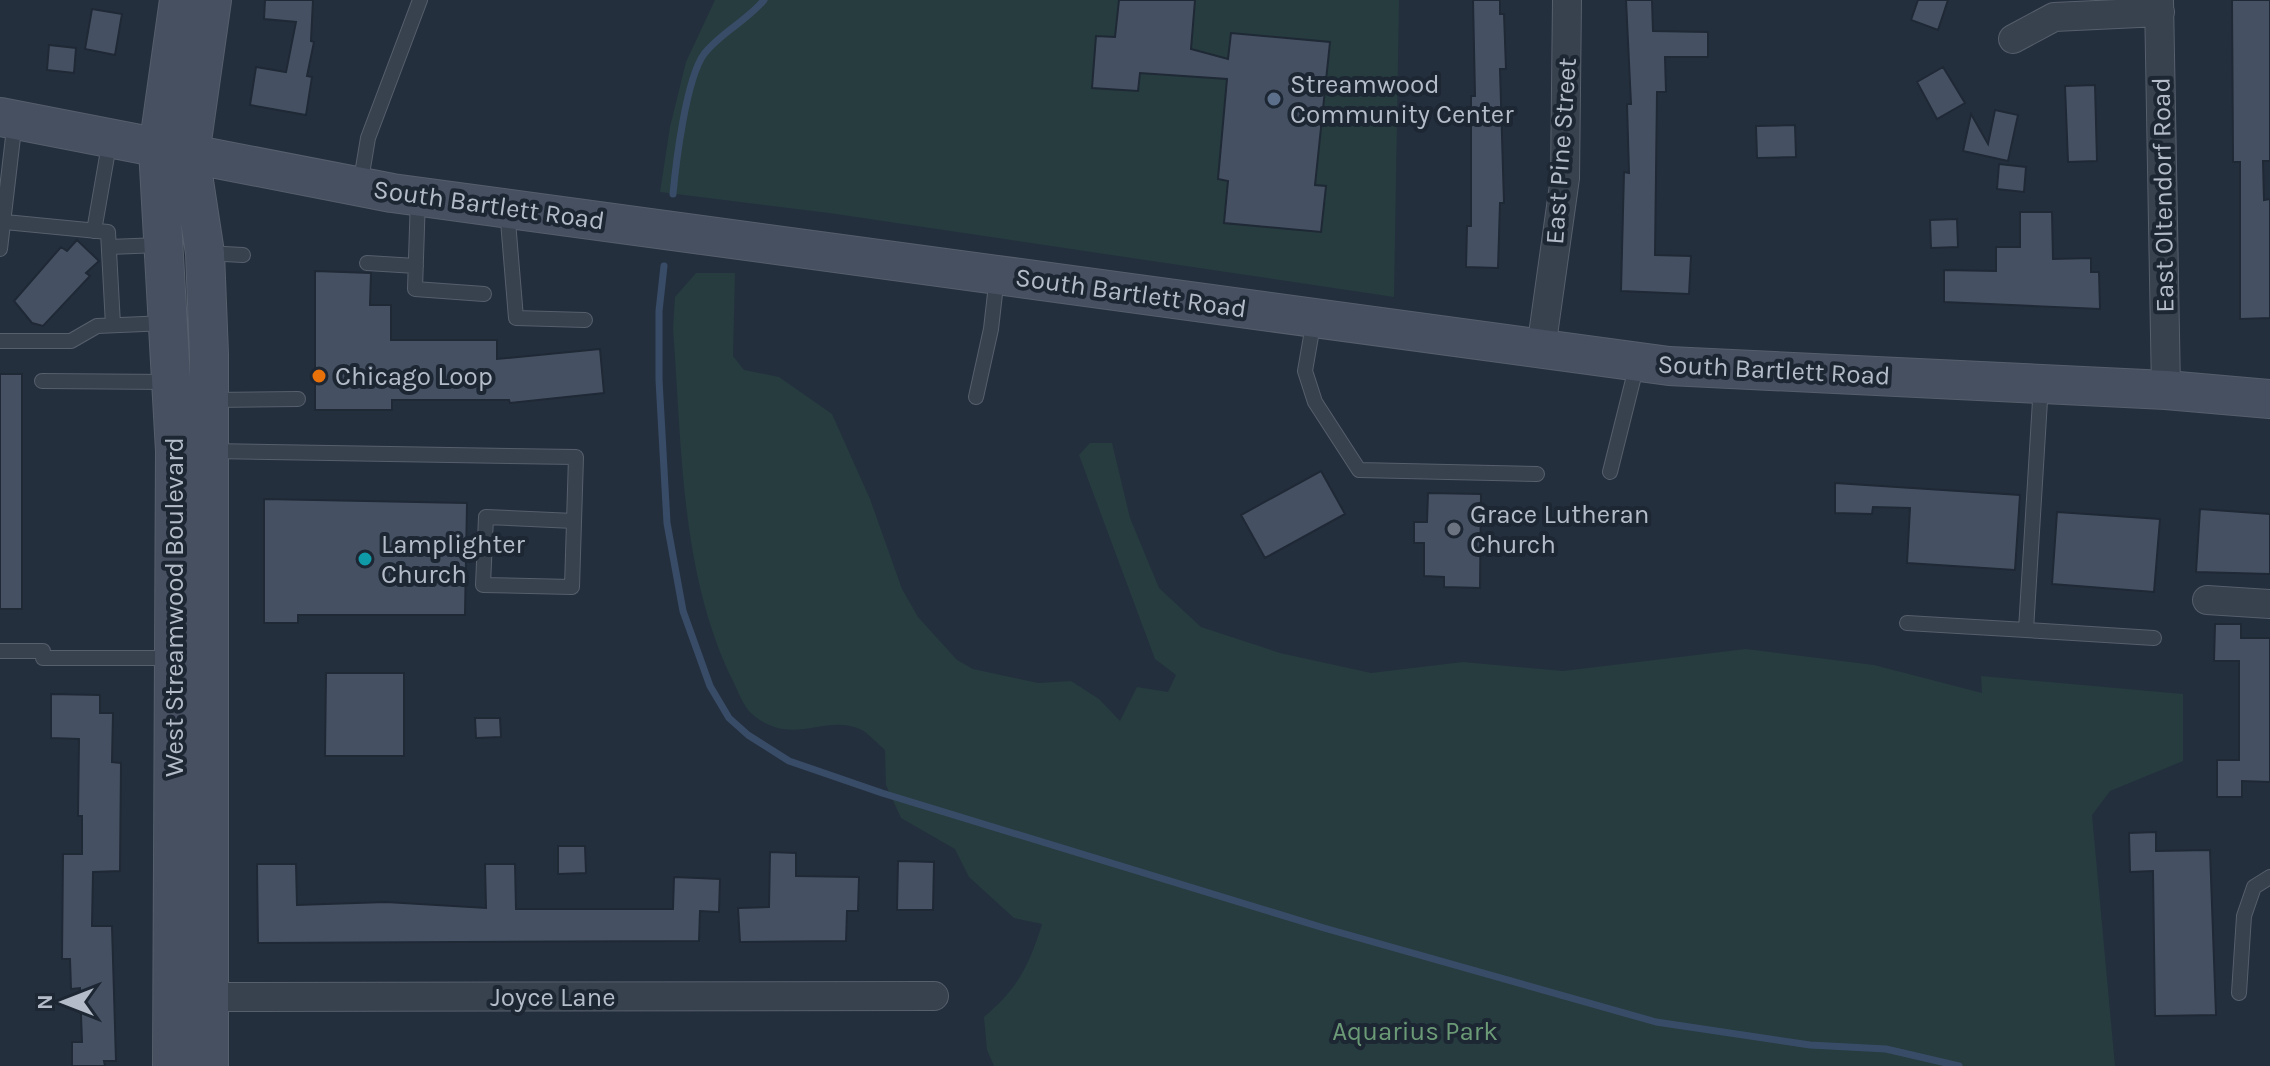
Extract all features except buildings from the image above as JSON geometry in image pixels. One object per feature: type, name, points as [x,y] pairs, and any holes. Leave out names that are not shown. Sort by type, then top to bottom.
[{"type":"main road","points":[[174,152],[179,0]]},
{"type":"main road","points":[[174,152],[212,0]]},
{"type":"main road","name":"South Bartlett Road","points":[[8,118],[418,196],[1637,362],[2166,390],[2270,399]]},
{"type":"main road","name":"West Streamwood Boulevard","points":[[172,1066],[190,997],[211,644],[188,397],[169,323],[164,245],[174,152]]},
{"type":"main road","name":"West Streamwood Boulevard","points":[[174,152],[205,253],[188,397]]},
{"type":"main road","name":"West Streamwood Boulevard","points":[[192,451],[176,659],[190,997],[209,1066]]},
{"type":"street","name":"East Pine Street","points":[[1541,349],[1565,178],[1567,0]]},
{"type":"street","points":[[2013,39],[2054,17],[2160,6]]},
{"type":"street","name":"East Oltendorf Road","points":[[2160,6],[2166,390]]},
{"type":"street","points":[[2207,600],[2270,604]]},
{"type":"street","name":"Joyce Lane","points":[[190,997],[934,996]]},
{"type":"lane","points":[[360,187],[368,138],[420,0]]},
{"type":"lane","points":[[0,249],[5,222],[8,118]]},
{"type":"lane","points":[[94,231],[110,139]]},
{"type":"lane","points":[[418,196],[415,289],[484,294]]},
{"type":"lane","points":[[507,208],[516,318],[585,320]]},
{"type":"lane","points":[[5,222],[108,232],[113,325]]},
{"type":"lane","points":[[109,247],[164,245]]},
{"type":"lane","points":[[205,253],[243,255]]},
{"type":"lane","points":[[367,263],[416,266]]},
{"type":"lane","points":[[976,397],[991,329],[997,275]]},
{"type":"lane","points":[[1314,318],[1305,371],[1315,402],[1359,470],[1537,474]]},
{"type":"lane","points":[[0,341],[71,341],[97,326],[169,323]]},
{"type":"lane","points":[[1610,472],[1637,362]]},
{"type":"lane","points":[[42,381],[188,397],[298,399]]},
{"type":"lane","points":[[2026,630],[2041,384]]},
{"type":"lane","points":[[192,451],[576,457],[572,587],[483,585],[486,517],[574,521]]},
{"type":"lane","points":[[1907,623],[2154,638]]},
{"type":"lane","points":[[0,651],[176,659],[211,644]]},
{"type":"lane","points":[[2239,993],[2244,916],[2254,887],[2270,877]]},
{"type":"green space","points":[[715,0],[1399,0],[1394,297],[829,213],[660,192],[670,127],[686,62]]},
{"type":"green space","name":"Aquarius Park","points":[[696,273],[735,273],[733,356],[744,370],[779,377],[832,414],[870,499],[902,589],[918,617],[957,660],[973,669],[1038,683],[1071,681],[1099,699],[1120,721],[1137,687],[1168,692],[1176,675],[1155,659],[1079,455],[1090,443],[1112,443],[1130,518],[1159,588],[1201,627],[1280,653],[1371,673],[1463,662],[1563,671],[1746,649],[1874,665],[1982,693],[1981,676],[2183,694],[2183,761],[2110,791],[2092,815],[2115,1066],[994,1066],[987,1050],[984,1017],[1006,996],[1021,975],[1042,924],[1014,918],[969,877],[955,849],[901,818],[886,785],[885,750],[865,732],[835,725],[781,729],[752,714],[740,697],[714,636],[702,594],[686,506],[673,329],[675,297]]},
{"type":"waterway","points":[[673,194],[683,121],[698,66],[711,46],[764,0]]},
{"type":"waterway","points":[[664,266],[659,311],[659,380],[667,523],[683,611],[710,686],[729,718],[748,735],[789,761],[882,793],[1324,928],[1656,1022],[1810,1045],[1886,1049],[1959,1066]]},
{"type":"place","name":"Streamwood Community Center","points":[[1274,99]]},
{"type":"place","name":"Chicago Loop","points":[[319,376]]},
{"type":"place","name":"Grace Lutheran Church","points":[[1454,529]]},
{"type":"place","name":"Lamplighter Church","points":[[365,559]]}]
